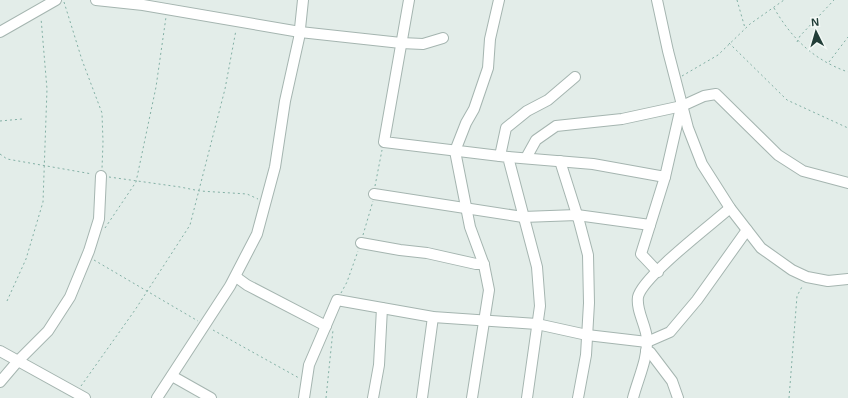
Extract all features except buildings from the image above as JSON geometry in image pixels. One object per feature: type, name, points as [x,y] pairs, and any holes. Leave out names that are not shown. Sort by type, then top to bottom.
[{"type":"street","points":[[0,32],[56,0]]},
{"type":"street","points":[[96,0],[168,9],[300,32],[401,43],[424,44],[443,38]]},
{"type":"street","points":[[156,398],[172,376],[236,277],[257,234],[275,167],[285,101],[300,32],[303,0]]},
{"type":"street","points":[[409,0],[384,142],[455,151],[593,164],[665,177]]},
{"type":"street","points":[[472,398],[489,290],[484,264],[470,227],[455,151],[466,123],[474,109],[488,68],[490,39],[499,0]]},
{"type":"street","points":[[657,0],[675,81],[696,153],[710,178],[730,208],[761,248],[792,270],[807,277],[828,281],[848,279]]},
{"type":"street","points":[[527,398],[540,306],[537,267],[504,156],[506,128],[527,111],[548,100],[574,77]]},
{"type":"street","points":[[526,158],[536,140],[556,126],[622,120],[682,106],[704,96],[716,94],[778,155],[803,171],[848,183]]},
{"type":"street","points":[[658,272],[641,254],[665,177],[682,106]]},
{"type":"street","points":[[560,161],[588,255],[589,303],[587,335],[578,398]]},
{"type":"street","points":[[0,382],[17,362],[48,331],[70,297],[87,256],[99,220],[101,176]]},
{"type":"street","points":[[374,194],[523,217],[577,215],[650,225]]},
{"type":"street","points":[[678,398],[672,381],[646,346],[638,304],[639,296],[641,289],[658,272],[730,208]]},
{"type":"street","points":[[304,398],[309,365],[330,326],[337,300],[433,317],[483,322],[504,321],[537,324],[646,346],[670,332],[697,300],[747,230]]},
{"type":"street","points":[[361,243],[400,250],[427,252],[476,264],[484,264]]},
{"type":"street","points":[[236,277],[247,285],[330,326]]},
{"type":"street","points":[[374,398],[379,365],[382,308]]},
{"type":"street","points":[[422,398],[433,317]]},
{"type":"street","points":[[633,398],[646,346]]},
{"type":"street","points":[[0,351],[17,362],[81,396]]},
{"type":"street","points":[[172,376],[211,398]]},
{"type":"path","points":[[63,0],[82,60],[102,113],[104,142],[101,176]]},
{"type":"path","points":[[737,0],[745,28]]},
{"type":"path","points":[[675,81],[718,55],[745,28],[784,0]]},
{"type":"path","points":[[797,42],[800,36],[834,0]]},
{"type":"path","points":[[773,8],[784,27],[797,42],[828,63],[848,72]]},
{"type":"path","points":[[7,301],[26,259],[43,202],[46,165],[47,90],[40,9]]},
{"type":"path","points":[[103,231],[136,182],[156,87],[168,9]]},
{"type":"path","points":[[81,396],[190,225],[200,192],[225,89],[238,21]]},
{"type":"path","points":[[828,63],[848,37]]},
{"type":"path","points":[[729,43],[787,100],[848,128]]},
{"type":"path","points":[[0,121],[22,119]]},
{"type":"path","points":[[337,300],[347,282],[370,214],[384,142]]},
{"type":"path","points":[[0,154],[8,159],[136,182],[180,187],[200,192],[247,194],[265,202]]},
{"type":"path","points":[[87,256],[205,326],[306,382]]},
{"type":"path","points":[[789,398],[797,296],[807,277]]},
{"type":"path","points":[[326,398],[330,326]]}]
